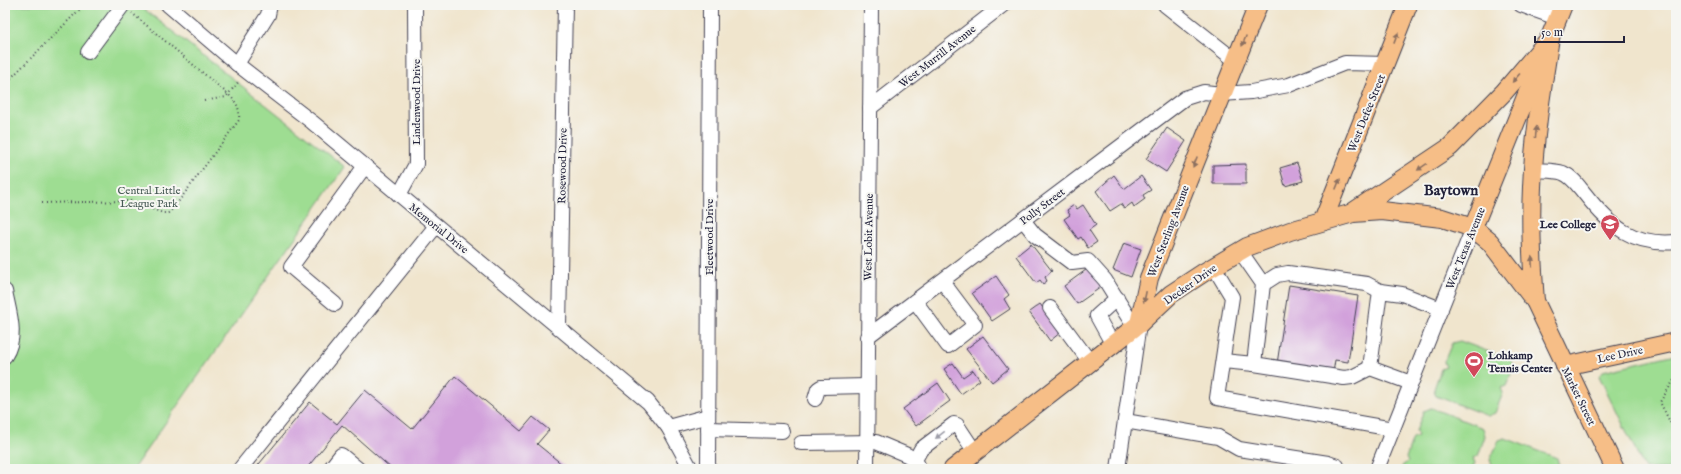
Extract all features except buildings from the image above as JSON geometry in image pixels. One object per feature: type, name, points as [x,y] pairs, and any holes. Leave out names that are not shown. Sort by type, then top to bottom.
[{"type":"main road","name":"West Sterling Avenue","points":[[1137,326],[1149,278],[1258,5]]},
{"type":"main road","name":"West Defee Street","points":[[1323,220],[1386,64],[1408,5]]},
{"type":"main road","name":"West Texas Avenue","points":[[1473,228],[1560,12]]},
{"type":"main road","points":[[1535,301],[1531,224],[1533,170],[1538,114],[1550,38]]},
{"type":"main road","points":[[1353,213],[1450,146],[1504,92],[1550,38]]},
{"type":"main road","name":"Decker Drive","points":[[953,469],[1137,326],[1171,294],[1240,251],[1290,231],[1323,220],[1353,213],[1382,211],[1434,217],[1473,228]]},
{"type":"main road","name":"Market Street","points":[[1473,228],[1490,242],[1535,301],[1615,469]]},
{"type":"main road","name":"Lee Drive","points":[[1565,366],[1676,342]]},
{"type":"street","points":[[88,52],[123,5]]},
{"type":"street","name":"Memorial Drive","points":[[168,5],[242,68],[312,122],[648,402],[668,426],[691,469]]},
{"type":"street","points":[[242,68],[268,15],[270,5]]},
{"type":"street","name":"Lindenwood Drive","points":[[399,195],[416,164],[416,5]]},
{"type":"street","name":"Rosewood Drive","points":[[559,327],[565,5]]},
{"type":"street","name":"Fleetwood Drive","points":[[708,469],[710,5]]},
{"type":"street","name":"West Lobit Avenue","points":[[867,469],[871,5]]},
{"type":"street","name":"West Murrill Avenue","points":[[870,108],[1003,5]]},
{"type":"street","points":[[1165,5],[1236,60]]},
{"type":"street","points":[[1521,5],[1560,12]]},
{"type":"street","name":"Polly Street","points":[[867,337],[1185,98],[1204,92],[1222,94],[1250,92],[1289,85],[1345,64],[1386,64]]},
{"type":"street","points":[[335,304],[291,267],[365,166]]},
{"type":"street","points":[[1533,170],[1556,172],[1569,176],[1606,219],[1619,229],[1650,241],[1676,242]]},
{"type":"street","points":[[1023,220],[1035,235],[1072,262],[1088,261],[1137,326]]},
{"type":"street","points":[[240,469],[436,226]]},
{"type":"street","name":"West Texas Avenue","points":[[1377,469],[1473,228]]},
{"type":"street","points":[[1240,251],[1263,284],[1254,364]]},
{"type":"street","points":[[1214,267],[1232,296],[1217,398],[1393,429]]},
{"type":"street","points":[[1263,284],[1277,275],[1288,273],[1367,284],[1380,291],[1402,294],[1441,309]]},
{"type":"street","points":[[915,301],[948,346],[975,325],[942,281]]},
{"type":"street","points":[[5,291],[12,327],[12,339],[5,356]]},
{"type":"street","points":[[1370,368],[1380,291]]},
{"type":"street","points":[[1113,345],[1097,316],[1117,298]]},
{"type":"street","points":[[1050,308],[1090,362]]},
{"type":"street","name":"West Sterling Avenue","points":[[1118,469],[1137,326]]},
{"type":"street","points":[[1223,360],[1344,378],[1352,377],[1370,368],[1411,383]]},
{"type":"street","points":[[815,399],[818,389],[821,387],[867,386]]},
{"type":"street","points":[[1125,421],[1218,437],[1239,449],[1328,463],[1337,466],[1337,469]]},
{"type":"street","points":[[668,426],[708,423],[782,431]]},
{"type":"street","points":[[801,443],[881,443],[917,465],[921,449],[954,424],[957,425],[975,452]]},
{"type":"street","points":[[330,469],[341,455],[358,469]]},
{"type":"path","points":[[5,84],[84,5]]},
{"type":"path","points":[[42,203],[130,201],[163,213],[168,213],[173,209],[239,120],[239,109],[237,103],[229,94],[123,5]]},
{"type":"path","points":[[204,101],[222,99],[229,94],[242,68]]},
{"type":"path","points":[[1676,378],[1660,402],[1676,434]]},
{"type":"green space","name":"Central Little League Park","points":[[5,5],[139,5],[345,167],[133,469],[5,469]]},
{"type":"green space","name":"Lohkamp Tennis Center","points":[[1460,341],[1511,360],[1514,366],[1506,386],[1501,388],[1503,393],[1495,413],[1488,416],[1436,396],[1434,389],[1441,369],[1446,367],[1444,362],[1452,343]]},
{"type":"green space","points":[[1676,354],[1676,469],[1645,469],[1599,376],[1603,371]]},
{"type":"green space","points":[[1431,408],[1483,428],[1485,436],[1478,456],[1473,458],[1475,463],[1472,469],[1401,469],[1403,465],[1408,462],[1406,458],[1413,438],[1418,436],[1416,431],[1424,411]]},
{"type":"green space","points":[[1505,438],[1557,458],[1559,465],[1558,469],[1487,469],[1492,465],[1490,460],[1499,440]]},
{"type":"place","name":"Lee College","points":[[1610,241]]},
{"type":"place","name":"Lohkamp Tennis Center","points":[[1474,378]]},
{"type":"district","name":"Baytown","points":[[1451,190]]}]
